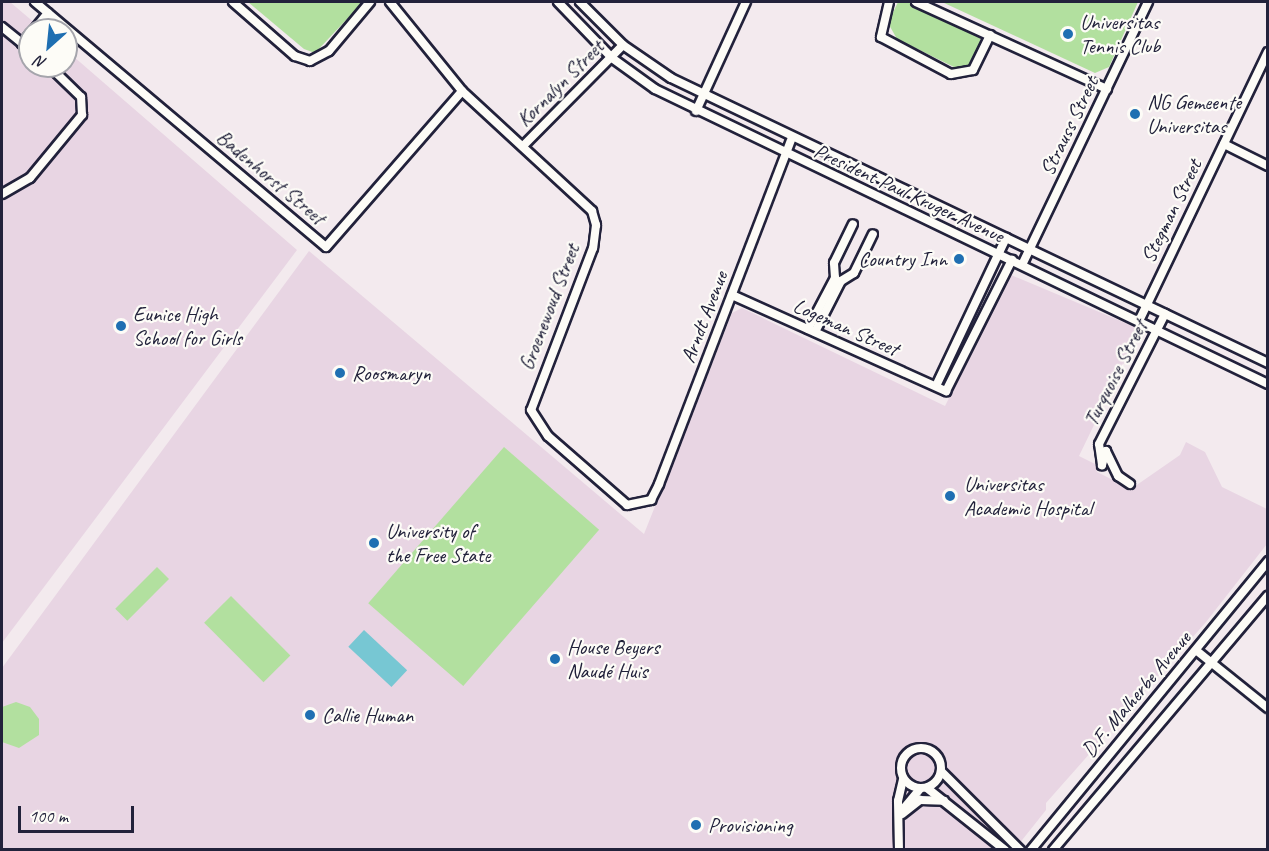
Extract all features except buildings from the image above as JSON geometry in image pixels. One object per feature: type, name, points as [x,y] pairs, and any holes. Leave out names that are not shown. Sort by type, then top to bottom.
[{"type":"street","name":"Badenhorst Street","points":[[34,2],[326,246],[462,91]]},
{"type":"street","points":[[233,2],[295,56],[310,61],[329,51],[370,2]]},
{"type":"street","name":"Groenewoud Street","points":[[390,2],[462,91],[588,207],[596,225],[593,248],[534,395],[532,417],[622,501],[644,504]]},
{"type":"street","name":"President Paul Kruger Avenue","points":[[558,2],[612,58],[696,111],[785,156],[999,254],[1268,384]]},
{"type":"street","name":"President Paul Kruger Avenue","points":[[580,2],[623,45],[704,95],[1268,363]]},
{"type":"street","points":[[696,111],[746,2]]},
{"type":"street","points":[[889,2],[880,37],[951,74],[973,70],[990,35]]},
{"type":"street","points":[[916,2],[1107,89]]},
{"type":"street","name":"Strauss Street","points":[[1022,265],[1148,2]]},
{"type":"street","points":[[44,18],[48,13]]},
{"type":"street","points":[[2,27],[18,41]]},
{"type":"street","name":"Kornalyn Street","points":[[523,146],[623,45]]},
{"type":"street","name":"Stegman Street","points":[[1139,321],[1268,52]]},
{"type":"street","points":[[2,194],[30,178],[82,114],[81,97],[61,78]]},
{"type":"street","name":"Arndt Avenue","points":[[644,504],[659,484],[792,138]]},
{"type":"street","points":[[1224,144],[1268,166]]},
{"type":"street","points":[[812,331],[835,278],[834,263],[852,224]]},
{"type":"street","points":[[812,331],[841,280],[854,273],[873,234]]},
{"type":"street","points":[[936,386],[1006,238]]},
{"type":"street","name":"Logeman Street","points":[[732,295],[946,391],[1012,261]]},
{"type":"street","name":"Turquoise Street","points":[[1130,484],[1118,476],[1106,451],[1102,465],[1099,444],[1165,314]]},
{"type":"street","name":"D.F. Malherbe Avenue","points":[[1031,849],[1197,651],[1268,561]]},
{"type":"street","name":"D.F. Malherbe Avenue","points":[[1053,849],[1268,596]]},
{"type":"street","points":[[1197,651],[1268,708]]},
{"type":"street","points":[[902,817],[898,801],[903,779],[903,757],[915,749],[937,755],[941,771],[1020,849]]},
{"type":"street","points":[[899,849],[902,817],[909,797],[924,788],[941,771]]},
{"type":"street","points":[[903,779],[924,788],[944,801],[1005,849]]},
{"type":"street","points":[[902,817],[920,800],[944,801]]},
{"type":"street","points":[[1058,849],[1065,835]]},
{"type":"shaded area","name":"Eunice High School for Girls","points":[[2,2],[10,2],[29,18],[18,18],[18,78],[78,78],[78,60],[297,250],[2,643]]},
{"type":"shaded area","name":"University of the Free State","points":[[309,251],[644,534],[732,313],[742,308],[945,406],[1011,275],[1135,327],[1137,336],[1079,456],[1095,464],[1097,472],[1131,489],[1180,455],[1186,442],[1205,452],[1222,487],[1267,509],[1267,544],[1206,622],[1046,803],[1046,810],[1015,849],[2,850],[2,668]]},
{"type":"green space","points":[[248,2],[363,2],[315,53],[304,49]]},
{"type":"green space","points":[[898,2],[918,2],[979,31],[981,42],[970,65],[956,68],[897,39],[888,23]]},
{"type":"green space","name":"Universitas Tennis Club","points":[[942,2],[1138,2],[1109,67],[1095,73]]},
{"type":"green space","points":[[504,447],[599,530],[463,686],[368,603]]},
{"type":"green space","points":[[157,567],[169,579],[127,621],[115,609]]},
{"type":"green space","points":[[231,596],[290,655],[264,682],[204,623]]},
{"type":"green space","points":[[16,702],[30,707],[39,719],[39,735],[19,748],[2,742],[2,707]]},
{"type":"water","points":[[364,630],[407,670],[391,687],[348,647]]},
{"type":"place","name":"Universitas Tennis Club","points":[[1068,34]]},
{"type":"place","name":"NG Gemeente Universitas","points":[[1135,114]]},
{"type":"place","name":"Country Inn","points":[[959,259]]},
{"type":"place","name":"Eunice High School for Girls","points":[[121,326]]},
{"type":"place","name":"Roosmaryn","points":[[340,373]]},
{"type":"place","name":"Universitas Academic Hospital","points":[[950,496]]},
{"type":"place","name":"University of the Free State","points":[[374,543]]},
{"type":"place","name":"House Beyers Naudé Huis","points":[[555,659]]},
{"type":"place","name":"Callie Human","points":[[310,715]]},
{"type":"place","name":"Provisioning","points":[[696,825]]}]
